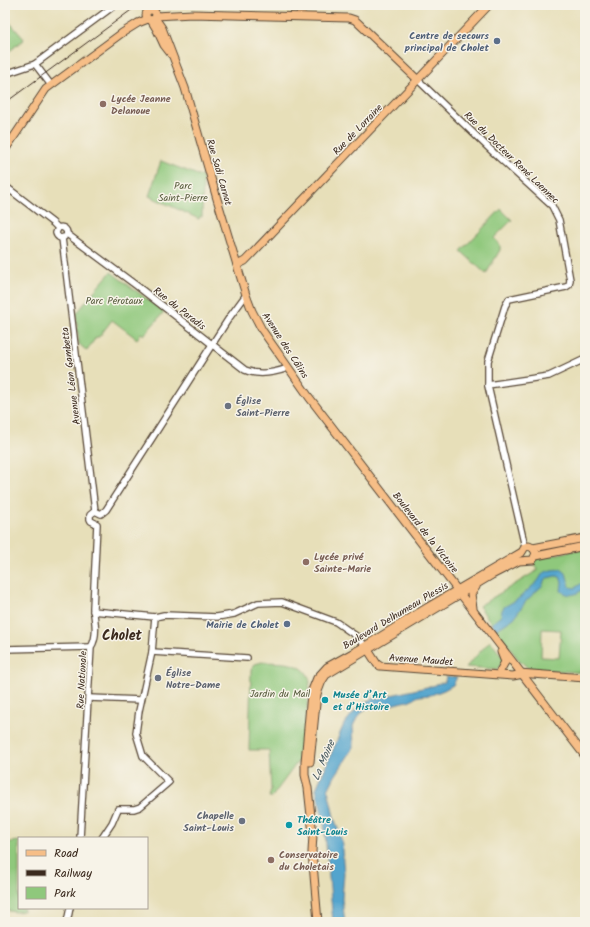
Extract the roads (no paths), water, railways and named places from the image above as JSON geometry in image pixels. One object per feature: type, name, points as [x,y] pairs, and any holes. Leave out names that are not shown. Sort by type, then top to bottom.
[{"type":"main road","name":"Rue de Lorraine","points":[[237,265],[245,261],[489,5]]},
{"type":"main road","points":[[5,150],[43,93],[51,85],[128,27],[151,13],[178,14]]},
{"type":"main road","points":[[151,13],[168,15],[304,16],[349,18],[355,20],[418,80]]},
{"type":"main road","name":"Rue Sadi Carnot","points":[[151,13],[162,28],[171,48],[172,56]]},
{"type":"main road","name":"Rue Sadi Carnot","points":[[151,13],[164,45],[172,56],[185,88],[246,295]]},
{"type":"main road","points":[[162,28],[164,20],[168,15]]},
{"type":"main road","name":"Avenue des Câlins","points":[[246,295],[262,330],[314,403]]},
{"type":"main road","name":"Boulevard de la Victoire","points":[[314,403],[585,756]]},
{"type":"main road","points":[[585,538],[533,548],[530,546],[524,550],[523,556],[526,560],[531,560],[536,556],[585,546]]},
{"type":"main road","points":[[533,548],[536,551],[536,556]]},
{"type":"main road","name":"Boulevard Delhumeau Plessis","points":[[311,807],[310,753],[317,694],[324,674],[459,592],[524,550]]},
{"type":"main road","name":"Boulevard Delhumeau Plessis","points":[[459,592],[480,584],[512,564],[526,560]]},
{"type":"main road","points":[[474,610],[471,594],[480,584]]},
{"type":"main road","points":[[499,644],[500,650],[505,659],[500,671]]},
{"type":"main road","name":"Avenue Maudet","points":[[366,648],[380,666],[513,676],[522,674]]},
{"type":"main road","name":"Avenue Maudet","points":[[481,673],[500,671],[522,674]]},
{"type":"main road","points":[[522,674],[585,678]]},
{"type":"main road","points":[[534,689],[542,675]]},
{"type":"main road","points":[[311,807],[313,835],[312,852],[318,922]]},
{"type":"main road","points":[[311,807],[321,922]]},
{"type":"street","points":[[5,74],[35,64],[115,5]]},
{"type":"street","points":[[35,64],[51,85]]},
{"type":"street","name":"Rue du Docteur René Laennec","points":[[418,80],[552,206],[558,220],[570,285],[509,299],[506,301],[488,361],[488,385]]},
{"type":"street","name":"Avenue Léon Gambetta","points":[[5,186],[53,223],[58,228],[56,232],[59,237],[64,236],[82,400],[98,512],[90,515],[90,519],[91,522],[97,524]]},
{"type":"street","name":"Rue du Paradis","points":[[64,236],[138,286],[245,370],[261,373],[276,372],[288,368]]},
{"type":"street","points":[[98,512],[106,510],[212,344],[246,295]]},
{"type":"street","points":[[524,550],[488,385],[549,376],[585,359]]},
{"type":"street","name":"Rue Nationale","points":[[80,837],[91,648],[94,643],[95,616],[93,611],[97,524]]},
{"type":"street","points":[[93,611],[155,617],[164,615],[211,618],[234,614],[258,603],[282,602],[336,622],[359,638],[366,648]]},
{"type":"street","points":[[103,837],[112,823],[118,809],[134,809],[140,807],[168,782],[143,756],[136,733],[141,700],[152,652],[155,617]]},
{"type":"street","points":[[5,649],[91,648]]},
{"type":"street","points":[[152,652],[247,658]]},
{"type":"street","points":[[88,698],[141,700]]},
{"type":"street","points":[[67,922],[70,909]]},
{"type":"water","points":[[561,569],[566,573],[570,587],[575,588],[585,581],[585,588],[571,595],[561,591],[562,582],[560,577],[556,576],[547,578],[543,585],[527,600],[514,618],[496,630],[491,624],[501,616],[504,607],[518,599],[538,581],[543,573]]},
{"type":"water","points":[[446,676],[457,677],[453,685],[431,695],[419,696],[408,701],[390,705],[372,706],[364,710],[357,718],[353,726],[354,747],[335,776],[328,790],[334,817],[343,845],[344,873],[342,899],[345,922],[333,922],[324,822],[316,789],[344,724],[359,706],[373,699],[436,685],[445,682]]},
{"type":"railway","points":[[5,103],[138,5]]},
{"type":"place","name":"Centre de secours principal de Cholet","points":[[497,41]]},
{"type":"place","name":"Lycée Jeanne Delanoue","points":[[103,104]]},
{"type":"place","name":"Église Saint-Pierre","points":[[228,406]]},
{"type":"place","name":"Lycée privé Sainte-Marie","points":[[306,562]]},
{"type":"place","name":"Mairie de Cholet","points":[[287,624]]},
{"type":"place","name":"Église Notre-Dame","points":[[158,678]]},
{"type":"place","name":"Musée d’Art et d’Histoire","points":[[325,700]]},
{"type":"place","name":"Chapelle Saint-Louis","points":[[242,821]]},
{"type":"place","name":"Théâtre Saint-Louis","points":[[289,825]]},
{"type":"place","name":"Conservatoire du Choletais","points":[[271,860]]},
{"type":"district","name":"Cholet","points":[[122,635]]},
{"type":"park label","name":"Parc Saint-Pierre","points":[[183,190]]},
{"type":"park label","name":"Parc Pérotaux","points":[[114,300]]},
{"type":"park label","name":"Jardin du Mail","points":[[280,693]]},
{"type":"water label","name":"La Moine","points":[[323,760]]}]
